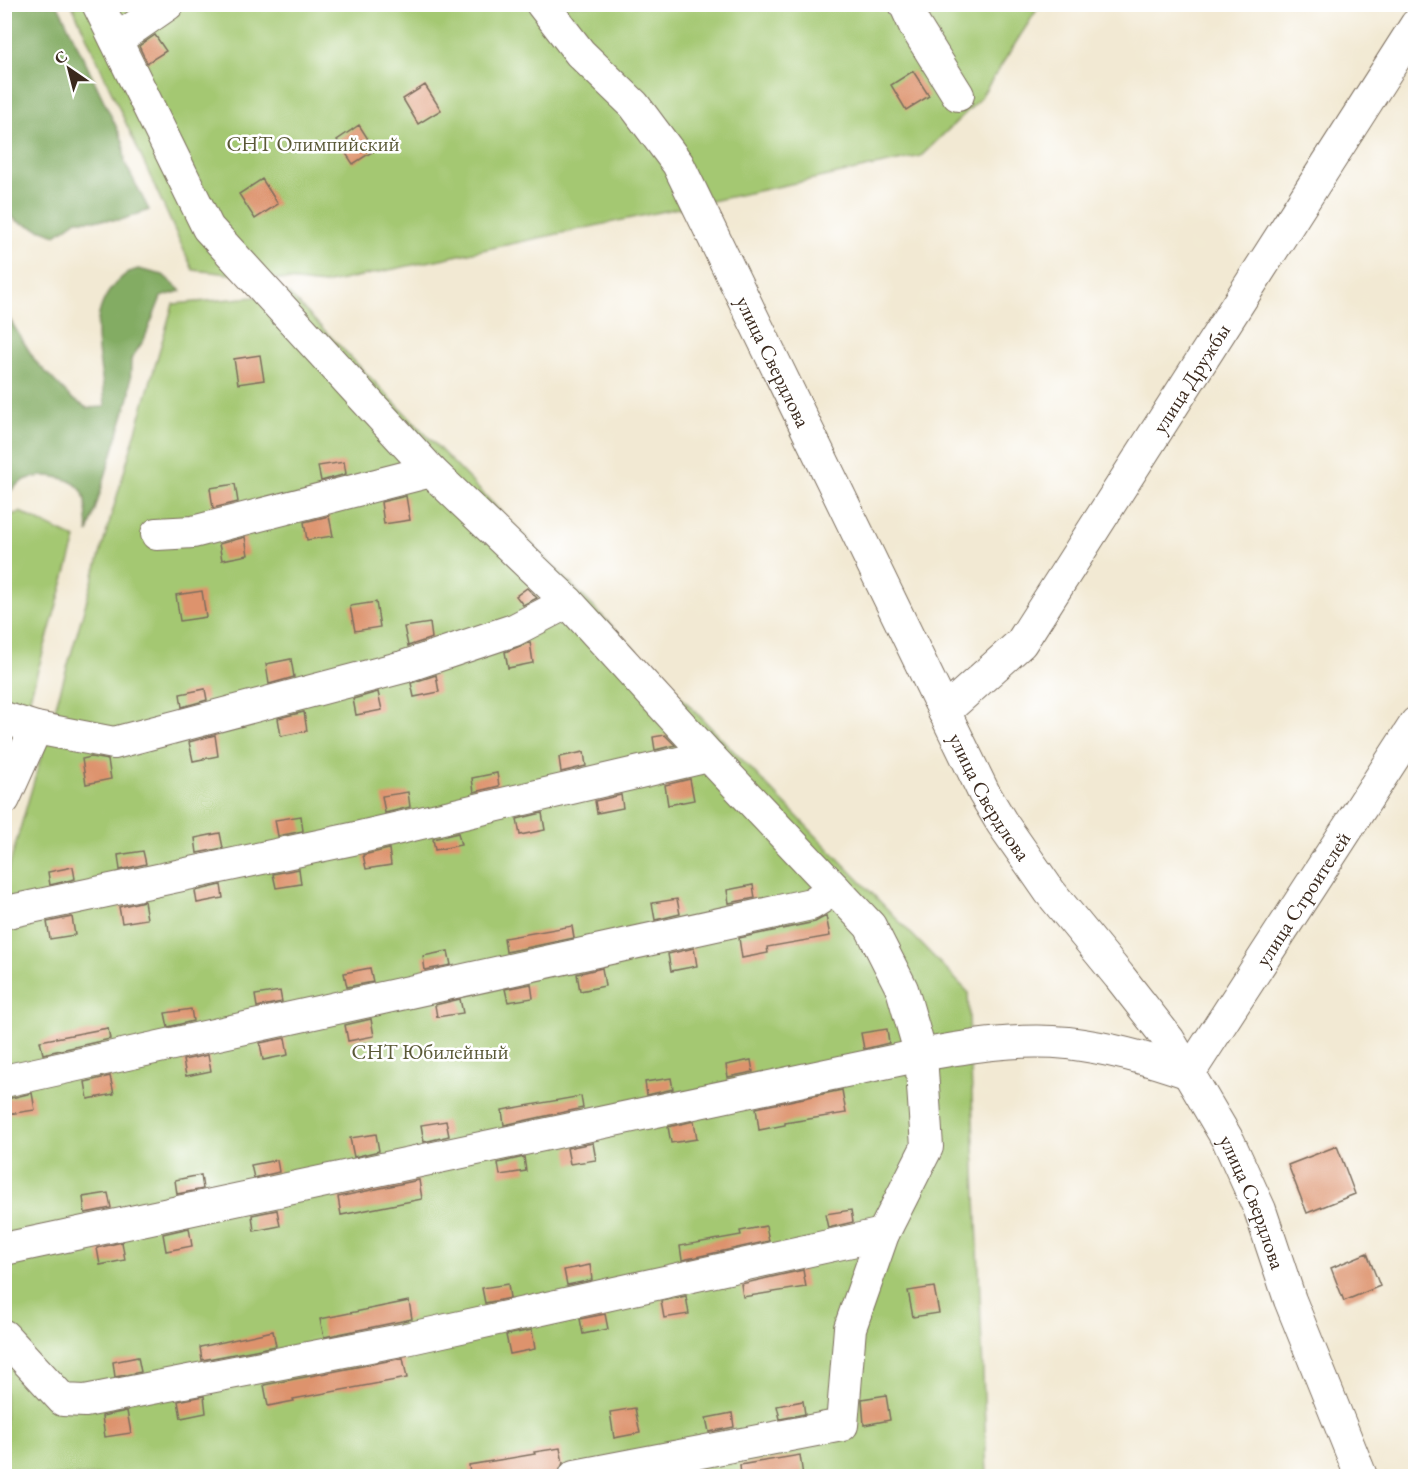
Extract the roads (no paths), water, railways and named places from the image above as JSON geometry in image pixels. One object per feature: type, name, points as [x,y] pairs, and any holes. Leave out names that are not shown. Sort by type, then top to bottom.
[{"type":"street","points":[[98,4],[208,228],[431,471],[568,602],[709,756],[870,926],[902,989],[921,1055],[927,1147],[883,1234],[850,1328],[842,1425],[575,1476]]},
{"type":"street","points":[[116,40],[168,4]]},
{"type":"street","name":"улица Свердлова","points":[[542,4],[580,53],[634,105],[678,164],[984,793],[1050,892],[1168,1040],[1229,1142],[1260,1210],[1290,1300],[1361,1476]]},
{"type":"street","points":[[905,4],[915,26],[958,95]]},
{"type":"street","name":"улица Дружбы","points":[[944,712],[1021,643],[1416,25]]},
{"type":"street","points":[[157,534],[193,532],[431,471]]},
{"type":"street","points":[[4,718],[36,728],[114,743],[403,667],[514,630],[568,602]]},
{"type":"street","name":"улица Строителей","points":[[1189,1073],[1416,723]]},
{"type":"street","points":[[4,799],[36,728]]},
{"type":"street","points":[[7,912],[352,839],[709,756]]},
{"type":"street","points":[[4,1081],[811,903],[835,889]]},
{"type":"street","points":[[4,1249],[921,1055],[978,1045],[1011,1042],[1067,1043],[1153,1060],[1189,1073]]},
{"type":"street","points":[[4,1336],[63,1400],[85,1401],[406,1339],[883,1234]]},
{"type":"park label","name":"СНТ Олимпийский","points":[[313,143]]},
{"type":"park label","name":"СНТ Юбилейный","points":[[430,1051]]}]
